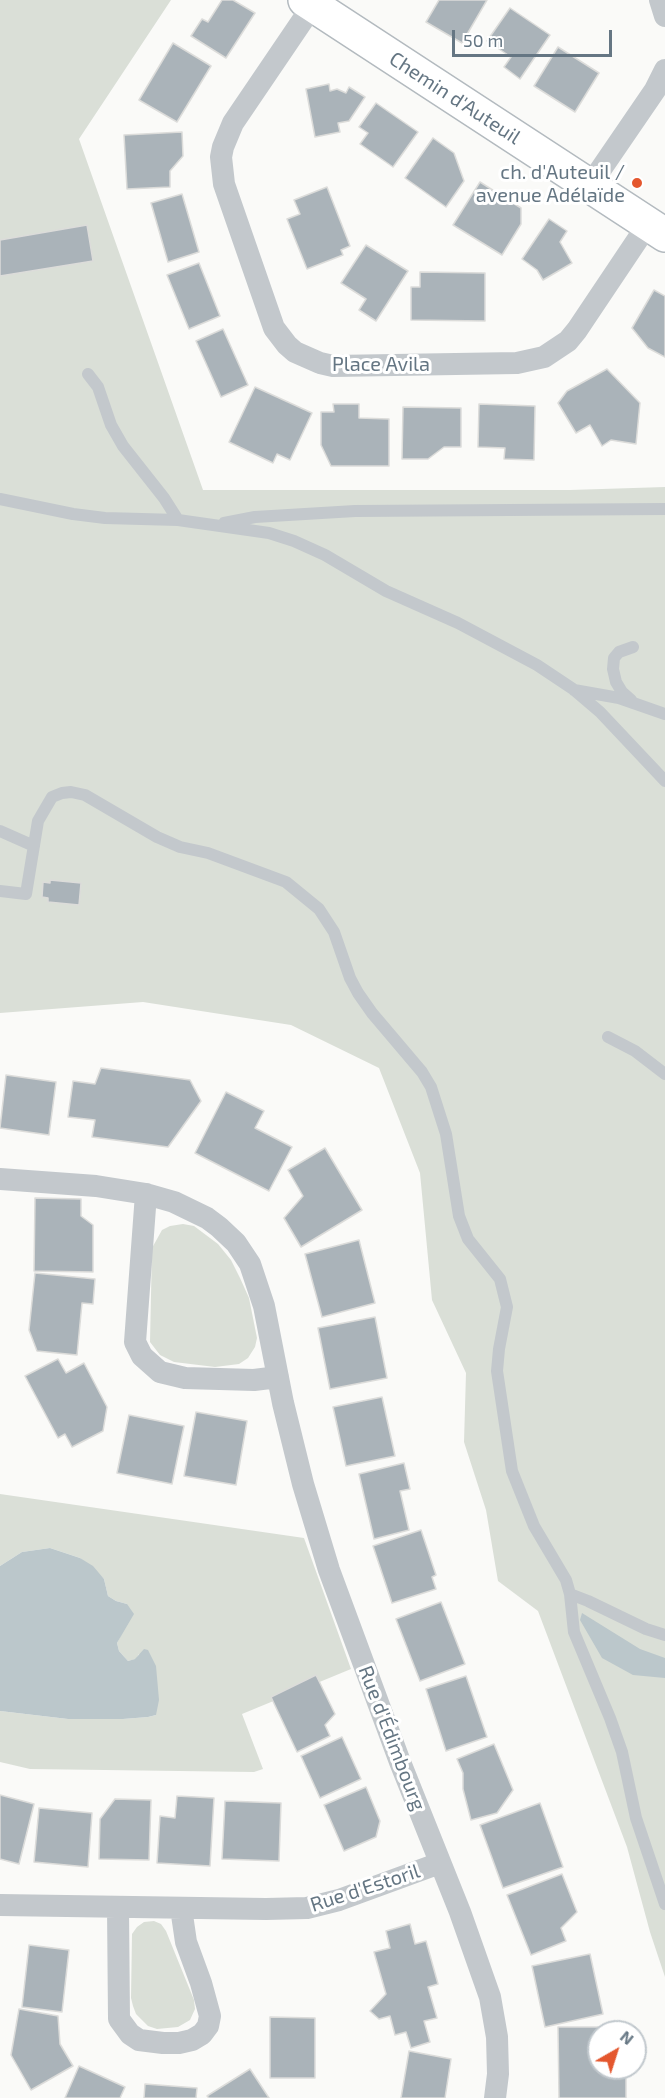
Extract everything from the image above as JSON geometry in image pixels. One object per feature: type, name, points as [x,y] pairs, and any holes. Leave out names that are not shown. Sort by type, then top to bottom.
[{"type":"street","points":[[660,0],[665,16]]},
{"type":"street","name":"Chemin d'Auteuil","points":[[309,3],[656,229]]},
{"type":"street","name":"Place Avila","points":[[309,3],[233,123],[223,147],[222,158],[224,184],[274,328],[296,352],[333,366],[517,363],[544,357],[568,341],[656,229]]},
{"type":"street","points":[[590,185],[655,90],[665,70]]},
{"type":"street","name":"Rue d'Édimbourg","points":[[0,1179],[74,1183],[146,1194],[174,1202],[207,1218],[228,1234],[243,1253],[262,1298],[303,1484],[329,1570],[490,1997],[498,2037],[498,2074],[495,2098]]},
{"type":"street","points":[[146,1194],[135,1342],[142,1356],[160,1372],[185,1378],[254,1380],[278,1377]]},
{"type":"street","name":"Rue d'Estoril","points":[[0,1905],[118,1908],[307,1908],[339,1900],[440,1863]]},
{"type":"street","points":[[118,1908],[120,2019],[130,2034],[139,2040],[163,2043],[192,2040],[202,2034],[208,2026],[210,2016],[186,1942],[181,1908]]},
{"type":"lane","points":[[88,374],[98,387],[111,424],[123,446],[164,498],[178,520]]},
{"type":"lane","points":[[0,499],[105,518],[178,520],[268,532],[294,541],[325,555],[386,591],[458,623],[537,666],[573,689],[600,712],[665,781]]},
{"type":"lane","points":[[214,525],[255,517],[355,511],[665,509]]},
{"type":"lane","points":[[633,647],[619,652],[614,658],[613,669],[616,682],[622,692],[635,703]]},
{"type":"lane","points":[[573,689],[635,703],[665,714]]},
{"type":"lane","points":[[0,891],[26,894],[38,821],[46,804],[52,798],[71,792],[85,795],[172,844],[208,853],[286,882],[319,909],[333,932],[358,993],[422,1072],[430,1087],[446,1134],[459,1216],[468,1239],[500,1279],[505,1292],[507,1307],[499,1349],[498,1371],[512,1471],[534,1526],[566,1580],[570,1594],[574,1632],[619,1744],[642,1838],[665,1904]]},
{"type":"lane","points":[[0,831],[34,846]]},
{"type":"lane","points":[[608,1037],[635,1051],[665,1074]]},
{"type":"lane","points":[[570,1594],[646,1629],[665,1635]]},
{"type":"shaded area","points":[[0,0],[171,0],[79,139],[203,490],[570,490],[665,487],[665,1977],[627,1847],[538,1611],[498,1581],[486,1510],[464,1442],[466,1373],[432,1300],[420,1173],[379,1068],[291,1025],[143,1002],[0,1013]]},
{"type":"shaded area","points":[[183,1224],[194,1226],[218,1244],[231,1260],[249,1298],[257,1338],[255,1347],[248,1358],[239,1364],[215,1367],[174,1362],[160,1355],[150,1342],[152,1248],[162,1230]]},
{"type":"shaded area","points":[[0,1494],[304,1538],[351,1669],[242,1714],[263,1769],[254,1772],[30,1769],[0,1762],[0,1711],[68,1719],[123,1719],[156,1715],[139,1654],[136,1659],[128,1661],[119,1651],[117,1643],[127,1623],[127,1604],[108,1596],[104,1579],[80,1558],[50,1548],[22,1552],[0,1566]]},
{"type":"shaded area","points":[[50,1548],[80,1558],[93,1566],[104,1579],[108,1596],[127,1604],[134,1614],[117,1643],[119,1651],[128,1661],[135,1659],[144,1649],[148,1650],[156,1666],[159,1700],[156,1715],[123,1719],[68,1719],[0,1711],[0,1566],[22,1552]]},
{"type":"shaded area","points":[[582,1613],[640,1649],[665,1658],[665,1678],[633,1675],[602,1658],[580,1620]]},
{"type":"shaded area","points":[[154,1921],[161,1924],[166,1931],[194,2000],[195,2009],[190,2020],[178,2027],[157,2029],[148,2026],[136,2014],[131,1998],[132,1934],[144,1922]]},
{"type":"building","points":[[222,0],[233,0],[255,13],[226,58],[191,36],[202,19],[208,22]]},
{"type":"building","points":[[439,0],[487,0],[462,43],[426,22]]},
{"type":"building","points":[[510,8],[550,35],[520,79],[504,67],[511,57],[487,41]]},
{"type":"building","points":[[173,43],[211,66],[177,122],[139,100]]},
{"type":"building","points":[[558,47],[599,73],[575,112],[534,86]]},
{"type":"building","points":[[329,84],[330,91],[337,89],[346,93],[349,87],[365,97],[349,121],[338,123],[340,132],[315,137],[306,89]]},
{"type":"building","points":[[376,103],[418,132],[393,167],[360,144],[368,133],[359,127]]},
{"type":"building","points":[[182,132],[183,156],[170,171],[170,187],[127,189],[124,135]]},
{"type":"building","points":[[433,138],[454,153],[464,181],[446,207],[405,178]]},
{"type":"building","points":[[480,182],[521,208],[521,224],[502,255],[453,225]]},
{"type":"building","points":[[327,187],[350,246],[341,250],[343,255],[307,269],[287,219],[300,214],[294,200]]},
{"type":"building","points":[[182,194],[199,252],[168,262],[151,203]]},
{"type":"building","points":[[549,219],[567,231],[560,242],[572,263],[543,280],[537,270],[522,259]]},
{"type":"building","points":[[87,225],[93,261],[0,276],[0,240]]},
{"type":"building","points":[[366,245],[408,271],[376,321],[359,310],[366,299],[341,283]]},
{"type":"building","points":[[199,263],[220,316],[189,329],[167,275]]},
{"type":"building","points":[[420,272],[485,273],[485,321],[411,320],[411,287],[420,287]]},
{"type":"building","points":[[654,290],[665,296],[665,357],[648,348],[632,328]]},
{"type":"building","points":[[223,329],[248,385],[221,397],[196,341]]},
{"type":"building","points":[[607,369],[640,403],[636,444],[611,440],[602,446],[590,425],[576,433],[558,403],[567,391]]},
{"type":"building","points":[[255,387],[312,413],[290,460],[277,454],[273,463],[229,442]]},
{"type":"building","points":[[333,404],[359,404],[359,418],[389,419],[389,466],[331,466],[321,445],[321,412],[334,412]]},
{"type":"building","points":[[479,404],[535,406],[534,460],[504,459],[505,448],[478,447]]},
{"type":"building","points":[[403,407],[461,408],[461,447],[444,447],[428,459],[402,459]]},
{"type":"building","points":[[50,880],[81,883],[79,905],[48,902],[48,898],[42,897],[43,882],[50,883]]},
{"type":"building","points":[[101,1068],[190,1080],[201,1101],[168,1147],[92,1137],[95,1120],[68,1117],[73,1081],[95,1084]]},
{"type":"building","points":[[6,1075],[56,1082],[49,1135],[0,1128]]},
{"type":"building","points":[[226,1092],[264,1111],[255,1128],[292,1147],[269,1191],[195,1153]]},
{"type":"building","points":[[325,1148],[362,1210],[301,1247],[284,1218],[303,1196],[288,1170]]},
{"type":"building","points":[[35,1198],[81,1199],[81,1216],[93,1225],[93,1272],[34,1271]]},
{"type":"building","points":[[359,1240],[375,1303],[322,1317],[305,1254]]},
{"type":"building","points":[[35,1273],[95,1279],[93,1304],[82,1303],[77,1355],[37,1351],[29,1330]]},
{"type":"building","points":[[375,1317],[387,1378],[330,1389],[318,1328]]},
{"type":"building","points":[[58,1359],[66,1373],[84,1363],[107,1407],[103,1431],[72,1447],[65,1434],[58,1438],[25,1376]]},
{"type":"building","points":[[382,1397],[395,1456],[346,1466],[333,1407]]},
{"type":"building","points":[[196,1412],[247,1421],[236,1485],[184,1476]]},
{"type":"building","points":[[129,1415],[184,1426],[172,1484],[117,1473]]},
{"type":"building","points":[[404,1463],[410,1489],[400,1491],[409,1530],[374,1539],[359,1474]]},
{"type":"building","points":[[421,1530],[436,1575],[432,1577],[436,1589],[392,1603],[373,1546]]},
{"type":"building","points":[[441,1602],[465,1664],[420,1681],[396,1619]]},
{"type":"building","points":[[316,1675],[335,1714],[325,1725],[330,1736],[297,1752],[271,1697]]},
{"type":"building","points":[[466,1676],[487,1737],[446,1751],[426,1689]]},
{"type":"building","points":[[342,1737],[361,1779],[320,1798],[301,1756]]},
{"type":"building","points":[[494,1744],[513,1790],[497,1813],[471,1820],[463,1789],[463,1773],[457,1759]]},
{"type":"building","points":[[366,1787],[380,1821],[376,1837],[344,1851],[324,1805]]},
{"type":"building","points":[[0,1795],[34,1804],[19,1864],[0,1859]]},
{"type":"building","points":[[177,1796],[214,1798],[210,1866],[157,1863],[160,1816],[175,1818]]},
{"type":"building","points":[[115,1799],[151,1800],[149,1860],[99,1859],[100,1819]]},
{"type":"building","points":[[225,1801],[281,1803],[279,1861],[222,1859]]},
{"type":"building","points":[[540,1803],[563,1867],[503,1888],[480,1825]]},
{"type":"building","points":[[39,1808],[92,1813],[88,1867],[34,1862]]},
{"type":"building","points":[[562,1874],[577,1912],[561,1928],[566,1941],[531,1955],[507,1895]]},
{"type":"building","points":[[410,1924],[415,1944],[426,1941],[438,1984],[428,1987],[437,2018],[424,2021],[430,2042],[411,2048],[406,2032],[395,2035],[390,2016],[379,2019],[370,2011],[386,1994],[374,1952],[390,1948],[386,1931]]},
{"type":"building","points":[[29,1945],[69,1950],[62,2012],[22,2007]]},
{"type":"building","points":[[590,1954],[603,2014],[545,2027],[532,1966]]},
{"type":"building","points":[[19,2009],[58,2016],[60,2044],[73,2066],[31,2090],[11,2055]]},
{"type":"building","points":[[270,2017],[315,2018],[315,2078],[270,2078]]},
{"type":"building","points":[[558,2027],[587,2027],[587,2080],[626,2080],[626,2098],[559,2098]]},
{"type":"building","points":[[409,2051],[451,2059],[445,2098],[401,2098]]},
{"type":"building","points":[[79,2066],[125,2087],[120,2098],[65,2098]]},
{"type":"building","points":[[250,2069],[269,2098],[209,2098],[207,2096]]},
{"type":"building","points":[[145,2084],[197,2088],[196,2098],[144,2098]]},
{"type":"place","name":"ch. d'Auteuil / avenue Adélaïde","points":[[637,183]]}]
